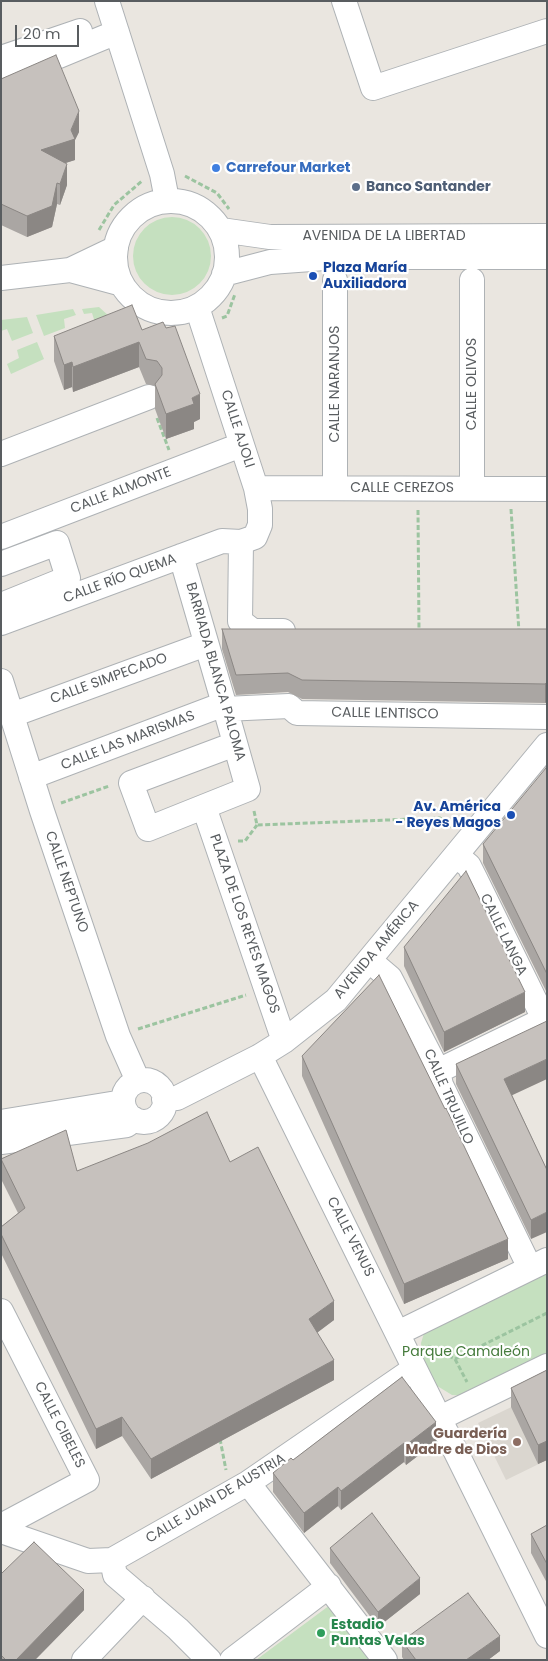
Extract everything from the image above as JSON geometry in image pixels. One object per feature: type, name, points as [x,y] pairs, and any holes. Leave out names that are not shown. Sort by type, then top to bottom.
[{"type":"street","points":[[344,1],[373,88],[547,31]]},
{"type":"street","points":[[3,50],[112,18]]},
{"type":"street","points":[[1,80],[112,18]]},
{"type":"street","points":[[112,18],[162,174],[167,200]]},
{"type":"street","points":[[167,200],[184,201],[199,207],[212,217],[221,230],[226,244],[227,260],[224,274],[218,287],[209,298],[197,307],[181,312],[164,313],[147,308],[133,298],[122,284],[116,267],[116,248],[120,234],[128,221],[139,210],[167,200]]},
{"type":"street","name":"AVENIDA DE LA LIBERTAD","points":[[221,230],[247,236],[270,237],[547,236]]},
{"type":"street","points":[[1,278],[70,270],[116,248]]},
{"type":"street","name":"AVENIDA DE LA LIBERTAD","points":[[224,274],[270,262],[339,257],[547,257]]},
{"type":"street","points":[[70,270],[122,284]]},
{"type":"street","name":"CALLE NARANJOS","points":[[335,280],[335,488]]},
{"type":"street","name":"CALLE OLIVOS","points":[[472,280],[472,488]]},
{"type":"street","name":"CALLE AJOLI","points":[[197,307],[256,488],[260,509],[260,525],[255,537],[241,542]]},
{"type":"street","points":[[1,454],[149,396]]},
{"type":"street","name":"CALLE ALMONTE","points":[[1,537],[241,445]]},
{"type":"street","name":"CALLE CEREZOS","points":[[256,488],[547,489]]},
{"type":"street","points":[[1,564],[57,542],[68,578],[1,605]]},
{"type":"street","name":"CALLE RÍO QUEMA","points":[[1,623],[222,542],[241,542]]},
{"type":"street","points":[[241,542],[240,621],[253,631],[302,631]]},
{"type":"street","name":"BARRIADA BLANCA PALOMA","points":[[181,556],[248,789]]},
{"type":"street","name":"CALLE SIMPECADO","points":[[5,699],[206,644]]},
{"type":"street","name":"CALLE NEPTUNO","points":[[5,699],[118,1036],[138,1081]]},
{"type":"street","name":"CALLE LENTISCO","points":[[225,707],[290,706],[297,713],[547,717]]},
{"type":"street","name":"CALLE LAS MARISMAS","points":[[32,777],[225,707]]},
{"type":"street","points":[[235,744],[121,784],[148,829],[248,789]]},
{"type":"street","name":"AVENIDA AMÉRICA","points":[[164,1099],[177,1098],[260,1056],[284,1041],[336,1000],[462,848],[543,758]]},
{"type":"street","name":"PLAZA DE LOS REYES MAGOS","points":[[204,806],[284,1041]]},
{"type":"street","name":"CALLE LANGA","points":[[462,848],[469,866],[546,1019]]},
{"type":"street","name":"CALLE TRUJILLO","points":[[370,961],[390,978],[438,1071],[441,1085],[538,1264]]},
{"type":"street","points":[[438,1071],[546,1019]]},
{"type":"street","name":"CALLE VENUS","points":[[260,1056],[547,1636]]},
{"type":"street","points":[[1,1122],[128,1111],[140,1122],[152,1120],[162,1111],[164,1099],[158,1086],[152,1082],[138,1081],[127,1089],[128,1111],[127,1125],[1,1142]]},
{"type":"street","points":[[400,1339],[538,1264]]},
{"type":"street","name":"CALLE CIBELES","points":[[1,1311],[87,1480],[1,1526]]},
{"type":"street","points":[[438,1419],[547,1366]]},
{"type":"street","name":"CALLE JUAN DE AUSTRIA","points":[[112,1560],[242,1486],[414,1369]]},
{"type":"street","points":[[242,1486],[329,1586],[385,1660]]},
{"type":"street","points":[[1,1531],[88,1560],[112,1560],[116,1575],[178,1629],[209,1660]]},
{"type":"street","points":[[232,1660],[329,1586]]},
{"type":"street","points":[[84,1660],[143,1598]]},
{"type":"path","points":[[149,396],[176,470]]},
{"type":"path","points":[[418,488],[418,632]]},
{"type":"path","points":[[510,489],[519,632]]},
{"type":"path","points":[[42,811],[121,784]]},
{"type":"path","points":[[248,789],[257,825],[440,818],[462,848]]},
{"type":"path","points":[[118,1036],[266,989]]},
{"type":"path","points":[[455,1359],[547,1313]]},
{"type":"path","points":[[400,1339],[421,1343],[455,1359],[477,1400]]},
{"type":"path","points":[[219,1433],[228,1478],[242,1486]]},
{"type":"shaded area","name":"Guardería Madre de Dios","points":[[547,1390],[547,1460],[506,1480],[478,1423]]},
{"type":"green space","points":[[164,217],[180,217],[194,223],[205,234],[211,248],[211,264],[205,278],[194,289],[180,295],[164,295],[150,289],[139,278],[133,264],[133,248],[139,234],[150,223]]},
{"type":"green space","points":[[99,307],[121,327],[99,335],[92,313],[84,314],[82,309]]},
{"type":"green space","points":[[73,309],[76,315],[64,319],[65,328],[44,336],[36,315]]},
{"type":"green space","points":[[27,317],[33,333],[12,341],[7,329],[1,331],[1,320]]},
{"type":"green space","points":[[37,342],[44,359],[11,374],[7,364],[19,358],[17,350]]},
{"type":"green space","name":"Parque Camaleón","points":[[547,1268],[547,1359],[467,1396],[452,1395],[434,1384],[421,1356],[421,1343],[425,1330]]},
{"type":"green space","name":"Estadio Puntas Velas","points":[[330,1605],[369,1660],[256,1660]]},
{"type":"building","points":[[56,55],[79,111],[71,130],[75,139],[41,150],[67,164],[60,184],[57,183],[52,206],[27,216],[1,204],[1,79]]},
{"type":"building","points":[[132,305],[142,330],[163,322],[166,328],[175,326],[200,394],[192,398],[194,404],[166,414],[155,384],[162,375],[162,368],[157,361],[146,359],[139,342],[73,367],[72,362],[64,365],[54,336]]},
{"type":"building","points":[[222,629],[547,629],[547,682],[545,684],[302,680],[288,673],[236,675]]},
{"type":"building","points":[[546,768],[547,771],[547,974],[483,844]]},
{"type":"building","points":[[466,871],[525,992],[444,1032],[404,947]]},
{"type":"building","points":[[379,975],[446,1108],[508,1239],[404,1284],[302,1056]]},
{"type":"building","points":[[547,1021],[547,1059],[504,1079],[547,1170],[547,1212],[531,1220],[456,1064]]},
{"type":"building","points":[[207,1112],[230,1162],[258,1147],[334,1301],[309,1319],[334,1360],[151,1459],[122,1417],[96,1429],[1,1234],[1,1227],[25,1208],[1,1159],[66,1130],[77,1171],[148,1143]]},
{"type":"building","points":[[547,1370],[547,1441],[538,1445],[511,1388]]},
{"type":"building","points":[[402,1377],[436,1422],[406,1445],[404,1443],[341,1491],[338,1487],[304,1513],[273,1473],[291,1458],[293,1460]]},
{"type":"building","points":[[372,1513],[420,1578],[378,1612],[330,1548]]},
{"type":"building","points":[[547,1525],[547,1564],[531,1534]]},
{"type":"building","points":[[34,1542],[84,1590],[16,1660],[6,1660],[1,1655],[1,1574]]},
{"type":"building","points":[[468,1593],[500,1636],[466,1660],[416,1660],[402,1641]]},
{"type":"place","name":"Carrefour Market","points":[[216,168]]},
{"type":"place","name":"Banco Santander","points":[[356,187]]},
{"type":"place","name":"Plaza María Auxiliadora","points":[[313,276]]},
{"type":"place","name":"Av. América - Reyes Magos","points":[[511,815]]},
{"type":"place","name":"Guardería Madre de Dios","points":[[517,1442]]},
{"type":"place","name":"Estadio Puntas Velas","points":[[321,1633]]}]
